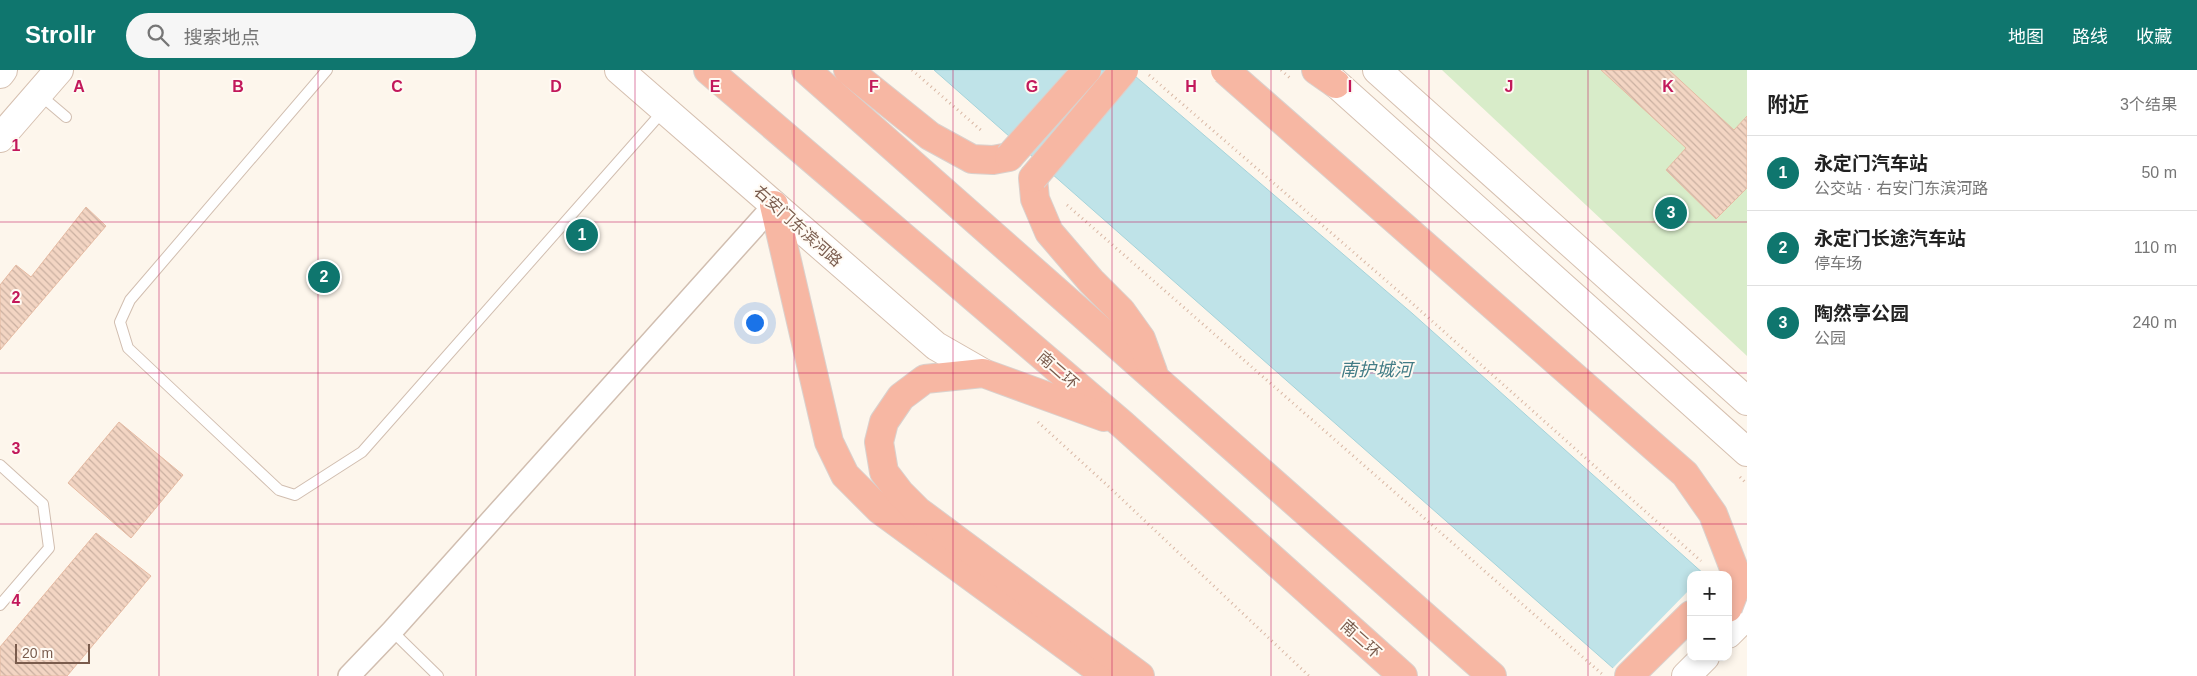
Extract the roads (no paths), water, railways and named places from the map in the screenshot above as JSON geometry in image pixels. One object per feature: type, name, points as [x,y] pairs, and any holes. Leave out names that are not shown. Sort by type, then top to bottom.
[{"type":"highway","name":"南二环","points":[[708,70],[1122,424],[1403,676]]},
{"type":"highway","points":[[806,70],[1492,676]]},
{"type":"highway","points":[[848,70],[930,136],[972,159],[994,160],[1009,157],[1087,70]]},
{"type":"highway","points":[[1124,70],[1033,178],[1035,199],[1048,232],[1091,281],[1121,311],[1141,340],[1154,376]]},
{"type":"highway","points":[[1225,70],[1685,474],[1713,514],[1731,571]]},
{"type":"highway","points":[[774,204],[829,442],[845,475],[880,510],[1107,676]]},
{"type":"highway","points":[[1122,424],[983,373],[925,379],[901,397],[884,422],[878,442],[884,472],[900,493],[918,511],[1140,676]]},
{"type":"highway","points":[[1732,574],[1735,590],[1732,598]]},
{"type":"highway","points":[[1629,676],[1690,616]]},
{"type":"street","points":[[0,74],[3,70]]},
{"type":"street","points":[[0,138],[59,70]]},
{"type":"street","name":"右安门东滨河路","points":[[619,70],[936,346],[983,373]]},
{"type":"street","points":[[1377,70],[1747,401]]},
{"type":"street","points":[[1324,74],[1747,452]]},
{"type":"street","points":[[349,676],[392,631],[774,204]]},
{"type":"street","points":[[1732,630],[1747,615]]},
{"type":"street","points":[[1686,676],[1701,661]]},
{"type":"lane","points":[[326,70],[130,300],[120,322],[128,348],[280,490],[295,495],[362,452],[664,109]]},
{"type":"lane","points":[[38,93],[66,116]]},
{"type":"lane","points":[[0,465],[44,504],[49,548],[0,605]]},
{"type":"lane","points":[[392,631],[438,676]]},
{"type":"water","name":"南护城河","points":[[934,70],[1128,70],[1413,314],[1701,571],[1687,571],[1687,661],[1732,661],[1747,676],[1622,676]]},
{"type":"place","name":"陶然亭公园","points":[[1671,213]]},
{"type":"place","name":"永定门汽车站","points":[[582,235]]},
{"type":"place","name":"永定门长途汽车站","points":[[324,277]]}]
